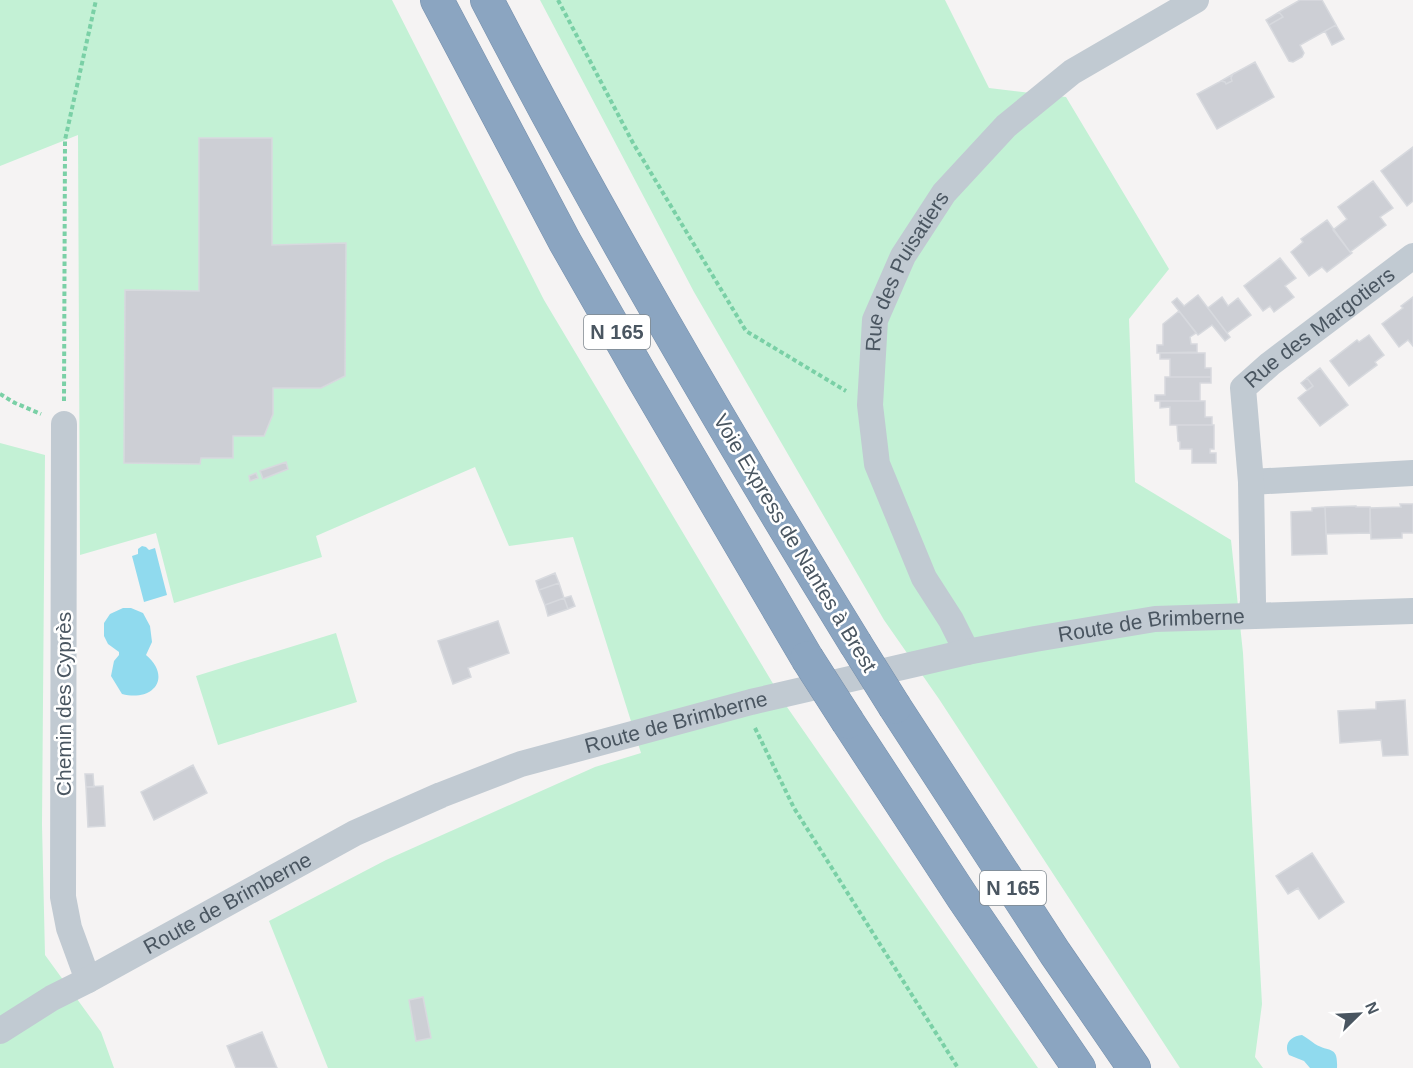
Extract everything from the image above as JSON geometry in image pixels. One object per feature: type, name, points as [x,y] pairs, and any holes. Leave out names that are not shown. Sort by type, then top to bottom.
[{"type":"highway","name":"N 165","points":[[437,0],[565,242],[807,658],[963,898],[1078,1068]]},
{"type":"highway","name":"Voie Express de Nantes à Brest","points":[[487,0],[630,264],[762,491],[895,707],[1055,953],[1134,1068]]},
{"type":"street","name":"Rue des Puisatiers","points":[[967,652],[951,620],[924,578],[876,464],[870,405],[875,320],[903,256],[944,193],[1006,126],[1072,72],[1196,0]]},
{"type":"street","name":"Rue des Margotiers","points":[[1251,616],[1251,482],[1243,388],[1270,364],[1413,256]]},
{"type":"street","name":"Chemin des Cyprès","points":[[64,424],[63,897],[69,928],[88,980]]},
{"type":"street","points":[[1251,482],[1413,473]]},
{"type":"street","name":"Route de Brimberne","points":[[0,1031],[52,998],[356,833],[441,795],[521,764],[739,705],[967,652],[1035,639],[1155,620],[1413,611]]},
{"type":"path","points":[[0,394],[64,424],[65,140],[96,0]]},
{"type":"path","points":[[558,0],[633,143],[746,331],[870,405]]},
{"type":"path","points":[[739,705],[755,728],[794,808],[958,1068]]},
{"type":"green space","points":[[0,0],[392,0],[544,300],[787,707],[1038,1068],[328,1068],[269,921],[386,860],[595,767],[641,753],[573,537],[509,546],[475,467],[316,536],[322,557],[174,603],[156,533],[80,555],[78,135],[0,166]]},
{"type":"green space","points":[[540,0],[945,0],[989,88],[1066,97],[1169,269],[1129,319],[1135,482],[1231,540],[1243,653],[1262,1004],[1255,1057],[1263,1068],[1180,1068],[939,699],[884,620],[694,292]]},
{"type":"green space","points":[[0,443],[45,455],[42,825],[45,955],[101,1032],[114,1068],[0,1068]]},
{"type":"green space","points":[[336,633],[357,702],[218,745],[196,676]]},
{"type":"water","points":[[142,546],[149,550],[155,548],[167,595],[144,602],[132,556],[138,554],[138,549]]},
{"type":"water","points":[[123,608],[131,608],[143,613],[150,626],[152,642],[146,655],[154,663],[158,672],[156,686],[151,691],[133,696],[122,694],[111,676],[114,661],[119,652],[108,644],[104,636],[104,623],[110,614]]},
{"type":"water","points":[[1302,1035],[1320,1047],[1332,1051],[1336,1056],[1337,1068],[1310,1068],[1304,1061],[1289,1055],[1287,1047],[1289,1041]]},
{"type":"building","points":[[1300,0],[1322,0],[1336,25],[1300,45],[1304,53],[1302,57],[1293,62],[1289,61],[1269,25],[1283,17],[1279,12]]},
{"type":"building","points":[[1279,12],[1283,17],[1269,25],[1266,20]]},
{"type":"building","points":[[1336,25],[1344,39],[1332,45],[1325,31]]},
{"type":"building","points":[[1255,62],[1274,97],[1217,129],[1197,94],[1221,81],[1226,84],[1232,81],[1233,74]]},
{"type":"building","points":[[1233,74],[1232,81],[1226,84],[1221,81]]},
{"type":"building","points":[[199,138],[272,138],[272,245],[346,243],[345,376],[321,388],[273,388],[273,414],[264,436],[233,436],[233,458],[201,458],[200,464],[124,463],[125,290],[199,291]]},
{"type":"building","points":[[1413,147],[1413,201],[1407,206],[1381,171]]},
{"type":"building","points":[[1373,181],[1393,208],[1380,217],[1386,225],[1350,252],[1333,230],[1347,219],[1338,207]]},
{"type":"building","points":[[1327,220],[1352,253],[1327,272],[1322,267],[1309,276],[1291,252],[1303,242],[1301,239]]},
{"type":"building","points":[[1280,258],[1296,278],[1285,286],[1294,297],[1274,312],[1270,306],[1263,311],[1244,286]]},
{"type":"building","points":[[1198,295],[1230,337],[1225,341],[1212,325],[1198,335],[1172,302],[1177,298],[1184,306]]},
{"type":"building","points":[[1222,297],[1228,306],[1238,298],[1251,315],[1227,333],[1208,308]]},
{"type":"building","points":[[1413,297],[1413,346],[1408,340],[1399,347],[1382,324]]},
{"type":"building","points":[[1179,311],[1196,333],[1190,337],[1191,344],[1197,344],[1197,352],[1157,353],[1157,345],[1163,345],[1163,324]]},
{"type":"building","points":[[1369,335],[1384,355],[1375,362],[1377,365],[1349,386],[1330,361],[1357,340],[1359,342]]},
{"type":"building","points":[[1160,353],[1205,353],[1205,368],[1211,368],[1211,377],[1170,377],[1170,359],[1160,359]]},
{"type":"building","points":[[1320,368],[1348,405],[1320,426],[1298,398],[1313,386],[1307,378]]},
{"type":"building","points":[[1165,377],[1211,377],[1211,383],[1200,383],[1200,401],[1155,401],[1155,395],[1165,395]]},
{"type":"building","points":[[1307,378],[1313,386],[1307,390],[1301,383]]},
{"type":"building","points":[[1160,401],[1205,401],[1205,417],[1212,417],[1212,425],[1170,425],[1170,407],[1160,408]]},
{"type":"building","points":[[1177,425],[1214,425],[1214,449],[1210,449],[1210,453],[1216,453],[1216,463],[1192,463],[1192,449],[1180,449]]},
{"type":"building","points":[[286,462],[288,469],[263,479],[260,471]]},
{"type":"building","points":[[256,473],[258,478],[250,481],[249,476]]},
{"type":"building","points":[[1400,504],[1413,504],[1413,533],[1402,533],[1402,538],[1371,539],[1370,508],[1401,507]]},
{"type":"building","points":[[1325,507],[1370,507],[1370,533],[1326,534]]},
{"type":"building","points":[[1325,507],[1327,554],[1292,555],[1291,512],[1312,511],[1312,508]]},
{"type":"building","points":[[555,573],[559,583],[539,590],[536,581]]},
{"type":"building","points":[[559,583],[564,598],[545,605],[539,590]]},
{"type":"building","points":[[571,596],[575,606],[568,609],[564,598]]},
{"type":"building","points":[[564,598],[568,609],[548,616],[545,605]]},
{"type":"building","points":[[498,621],[509,653],[468,668],[471,677],[453,684],[438,641]]},
{"type":"building","points":[[1405,700],[1408,755],[1383,756],[1381,740],[1340,743],[1338,711],[1376,709],[1376,702]]},
{"type":"building","points":[[193,765],[207,793],[154,820],[141,792]]},
{"type":"building","points":[[85,774],[93,774],[94,787],[86,787]]},
{"type":"building","points":[[103,786],[105,826],[88,827],[86,787]]},
{"type":"building","points":[[1312,853],[1344,902],[1319,919],[1298,888],[1288,894],[1276,876]]},
{"type":"building","points":[[423,997],[431,1038],[416,1041],[409,1000]]},
{"type":"building","points":[[262,1032],[277,1068],[236,1068],[227,1046]]}]
